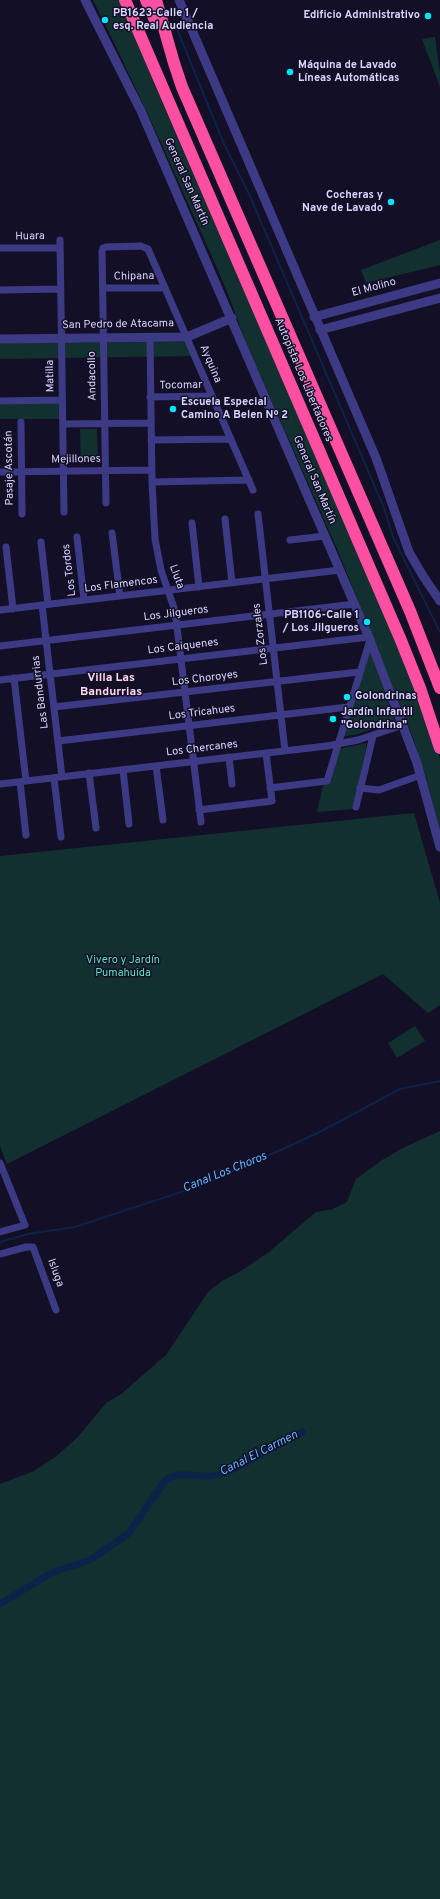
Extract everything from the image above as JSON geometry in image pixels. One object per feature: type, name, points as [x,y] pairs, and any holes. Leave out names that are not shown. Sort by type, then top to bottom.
[{"type":"highway","points":[[125,0],[136,25]]},
{"type":"highway","points":[[128,0],[136,25]]},
{"type":"highway","points":[[146,0],[174,63]]},
{"type":"highway","name":"Autopista Los Libertadores","points":[[156,0],[174,63],[407,604],[440,688]]},
{"type":"highway","name":"Autopista Los Libertadores","points":[[136,25],[397,631],[420,688],[440,748]]},
{"type":"street","name":"General San Martín","points":[[85,0],[141,111],[370,638],[421,775],[440,847]]},
{"type":"street","points":[[179,0],[314,317],[376,458],[409,552],[440,601]]},
{"type":"street","name":"Huara","points":[[0,248],[60,244]]},
{"type":"street","name":"Matilla","points":[[60,244],[64,512]]},
{"type":"street","name":"Ayquina","points":[[103,248],[146,247],[187,337],[253,490]]},
{"type":"street","name":"Andacollo","points":[[103,248],[106,503]]},
{"type":"street","name":"El Molino","points":[[314,317],[440,283]]},
{"type":"street","name":"Chipana","points":[[103,288],[165,288]]},
{"type":"street","points":[[0,290],[60,289]]},
{"type":"street","points":[[320,330],[440,298]]},
{"type":"street","points":[[376,314],[374,307],[378,299]]},
{"type":"street","name":"San Pedro de Atacama","points":[[0,338],[187,337],[232,318]]},
{"type":"street","name":"Lluta","points":[[150,337],[152,482],[155,539],[159,562],[174,606],[201,822]]},
{"type":"street","name":"Tocomar","points":[[150,397],[212,396]]},
{"type":"street","points":[[0,401],[62,400]]},
{"type":"street","name":"Pasaje Ascotán","points":[[21,422],[22,514]]},
{"type":"street","points":[[63,424],[151,423]]},
{"type":"street","points":[[151,440],[231,439]]},
{"type":"street","name":"Mejillones","points":[[0,472],[152,470]]},
{"type":"street","points":[[152,482],[249,480]]},
{"type":"street","name":"Los Zorzales","points":[[258,514],[285,751]]},
{"type":"street","points":[[225,519],[232,583]]},
{"type":"street","points":[[192,523],[199,587]]},
{"type":"street","points":[[112,533],[120,596]]},
{"type":"street","points":[[290,540],[325,536]]},
{"type":"street","name":"Los Tordos","points":[[77,537],[84,600]]},
{"type":"street","name":"Las Bandurrias","points":[[41,542],[46,640],[58,741],[61,837]]},
{"type":"street","points":[[6,547],[12,609]]},
{"type":"street","name":"Los Flamencos","points":[[0,610],[340,570]]},
{"type":"street","name":"Los Jilgueros","points":[[0,646],[355,604]]},
{"type":"street","points":[[270,788],[327,781],[370,638]]},
{"type":"street","name":"Los Caiquenes","points":[[0,680],[370,638]]},
{"type":"street","name":"Los Choroyes","points":[[54,707],[359,672]]},
{"type":"street","points":[[14,678],[26,835]]},
{"type":"street","name":"Los Tricahues","points":[[58,741],[348,707]]},
{"type":"street","name":"Los Chercanes","points":[[0,784],[337,745],[372,736],[403,725]]},
{"type":"street","points":[[356,807],[372,736]]},
{"type":"street","points":[[199,810],[272,801],[266,753]]},
{"type":"street","points":[[228,757],[232,784]]},
{"type":"street","points":[[156,766],[163,820]]},
{"type":"street","points":[[123,770],[129,824]]},
{"type":"street","points":[[89,774],[96,828]]},
{"type":"street","points":[[360,788],[379,790],[421,775]]},
{"type":"street","points":[[0,1163],[25,1225],[0,1232]]},
{"type":"street","name":"Isluga","points":[[0,1254],[29,1246],[32,1247],[35,1251],[56,1310]]},
{"type":"green space","points":[[93,0],[120,0],[156,88],[371,582],[425,715],[440,759],[440,834],[427,780],[413,738],[338,551],[244,338],[232,303],[210,252],[141,100]]},
{"type":"green space","points":[[435,37],[440,73],[440,87],[422,39]]},
{"type":"green space","points":[[440,240],[440,265],[366,283],[361,270]]},
{"type":"green space","points":[[186,342],[192,356],[0,359],[0,343]]},
{"type":"green space","points":[[60,401],[60,419],[0,419],[0,402]]},
{"type":"green space","points":[[80,429],[97,429],[98,461],[81,461]]},
{"type":"green space","points":[[370,651],[395,721],[358,734],[340,737]]},
{"type":"green space","points":[[367,743],[353,809],[317,812],[323,786],[330,780],[339,749]]},
{"type":"green space","name":"Vivero y Jardín Pumahuida","points":[[414,813],[440,903],[440,1005],[428,1013],[383,974],[7,1164],[0,1146],[0,856]]},
{"type":"green space","points":[[415,1026],[425,1041],[397,1058],[388,1043]]},
{"type":"green space","points":[[440,1131],[440,1899],[0,1899],[0,1484],[34,1471],[55,1457],[76,1439],[106,1403],[120,1395],[166,1355],[208,1292],[222,1281],[241,1271],[269,1252],[316,1212],[333,1209],[347,1202],[356,1179],[382,1160],[405,1147]]},
{"type":"waterway","points":[[177,29],[224,144],[249,194],[384,508],[393,537],[440,632]]},
{"type":"waterway","name":"Canal Los Choros","points":[[0,1242],[28,1234],[75,1227],[205,1184],[318,1133],[400,1089],[440,1081]]},
{"type":"waterway","name":"Canal El Carmen","points":[[0,1604],[51,1573],[90,1560],[125,1536],[129,1533],[164,1482],[170,1478],[183,1475],[217,1475],[239,1466],[281,1442],[303,1432]]},
{"type":"place","name":"Edificio Administrativo","points":[[428,16]]},
{"type":"place","name":"PB1623-Calle 1 / esq. Real Audiencia","points":[[105,20]]},
{"type":"place","name":"Máquina de Lavado Líneas Automáticas","points":[[290,72]]},
{"type":"place","name":"Cocheras y Nave de Lavado","points":[[391,202]]},
{"type":"place","name":"Escuela Especial Camino A Belen Nº 2","points":[[173,409]]},
{"type":"place","name":"PB1106-Calle 1 / Los Jilgueros","points":[[367,622]]},
{"type":"place","name":"Golondrinas","points":[[347,697]]},
{"type":"place","name":"Jardín Infantil \"Golondrina\"","points":[[333,719]]},
{"type":"district","name":"Villa Las Bandurrias","points":[[111,686]]}]
